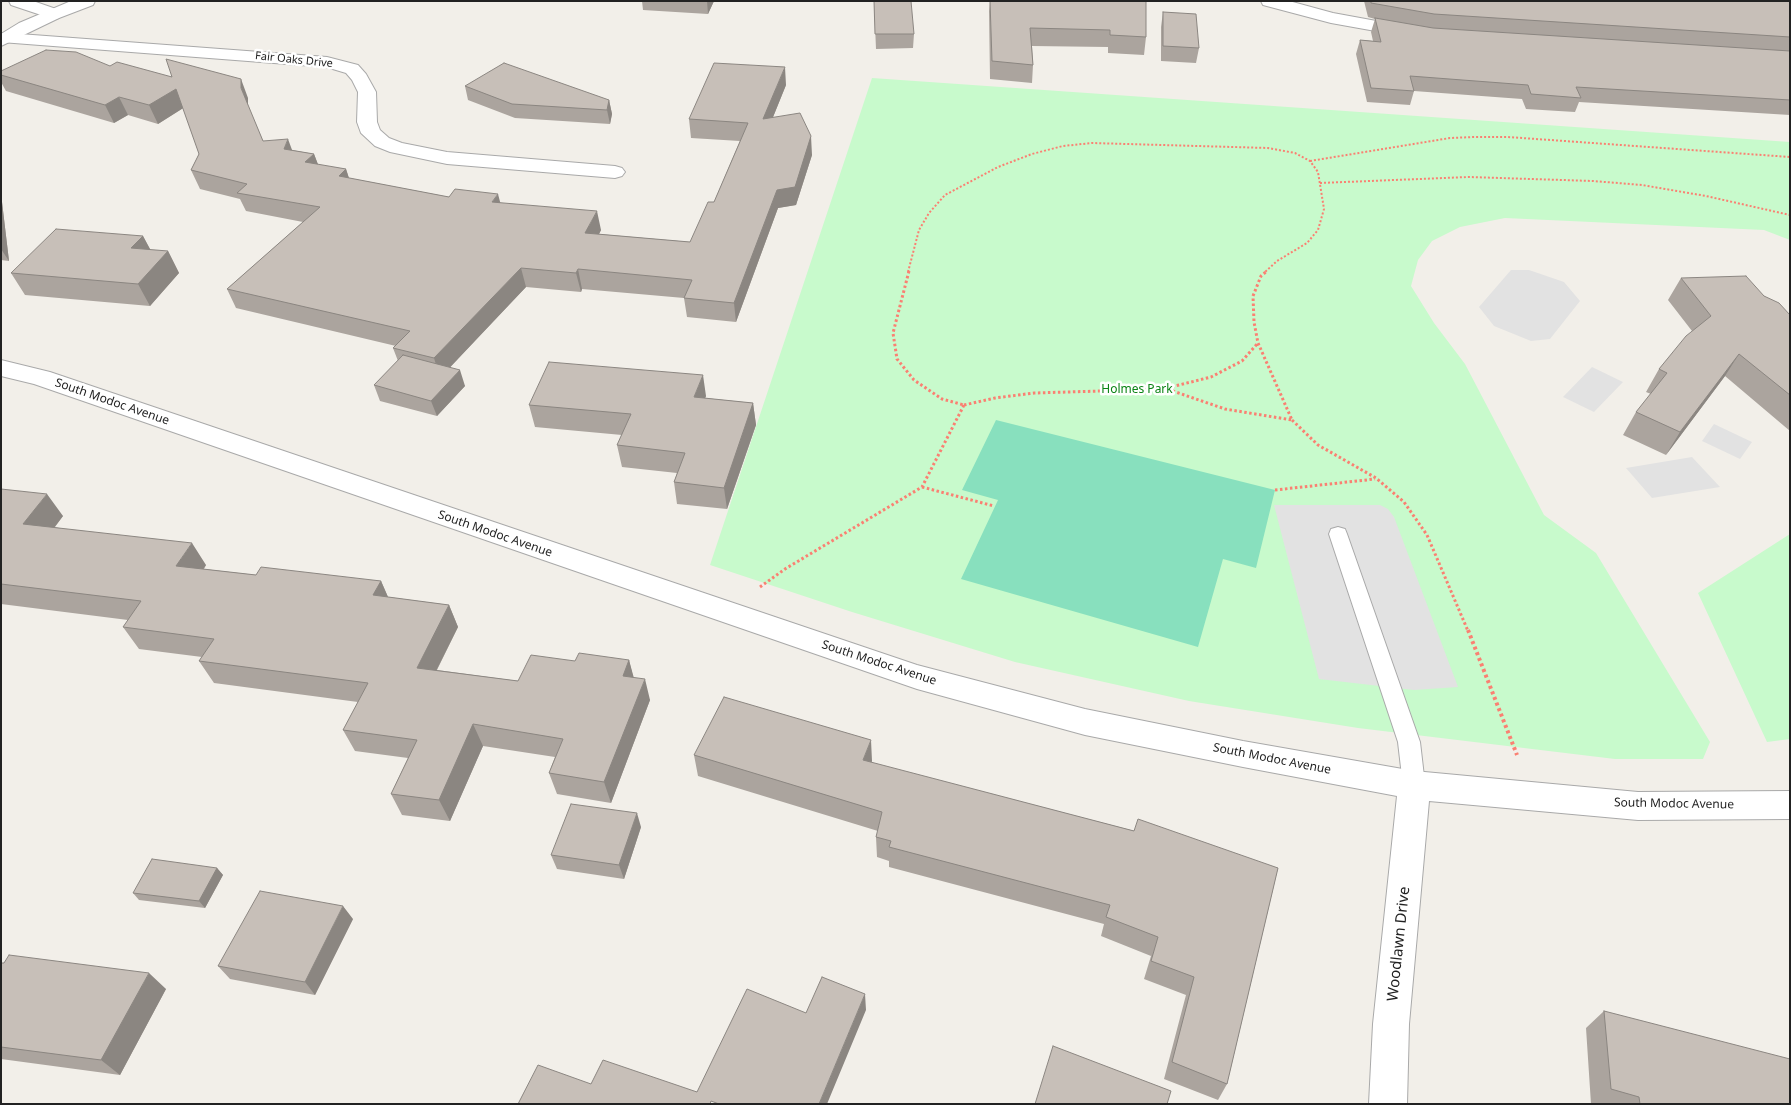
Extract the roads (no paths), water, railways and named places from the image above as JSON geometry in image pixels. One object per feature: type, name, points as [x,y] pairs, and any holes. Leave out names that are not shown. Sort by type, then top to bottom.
[{"type":"street","points":[[17,1],[53,14]]},
{"type":"street","points":[[3,40],[53,14],[87,1]]},
{"type":"street","points":[[1268,1],[1331,18],[1429,35]]},
{"type":"street","name":"Fair Oaks Drive","points":[[3,40],[327,62],[352,69],[360,78],[367,92],[367,122],[371,133],[382,142],[397,148],[447,158],[615,172]]},
{"type":"street","name":"South Modoc Avenue","points":[[1,368],[41,378],[917,677],[1085,722],[1243,754],[1414,785],[1638,806],[1790,805]]},
{"type":"street","name":"Woodlawn Drive","points":[[1388,1104],[1391,1024],[1414,785]]},
{"type":"lane","points":[[1338,534],[1409,742],[1414,785]]},
{"type":"park label","name":"Holmes Park","points":[[1137,390]]}]
